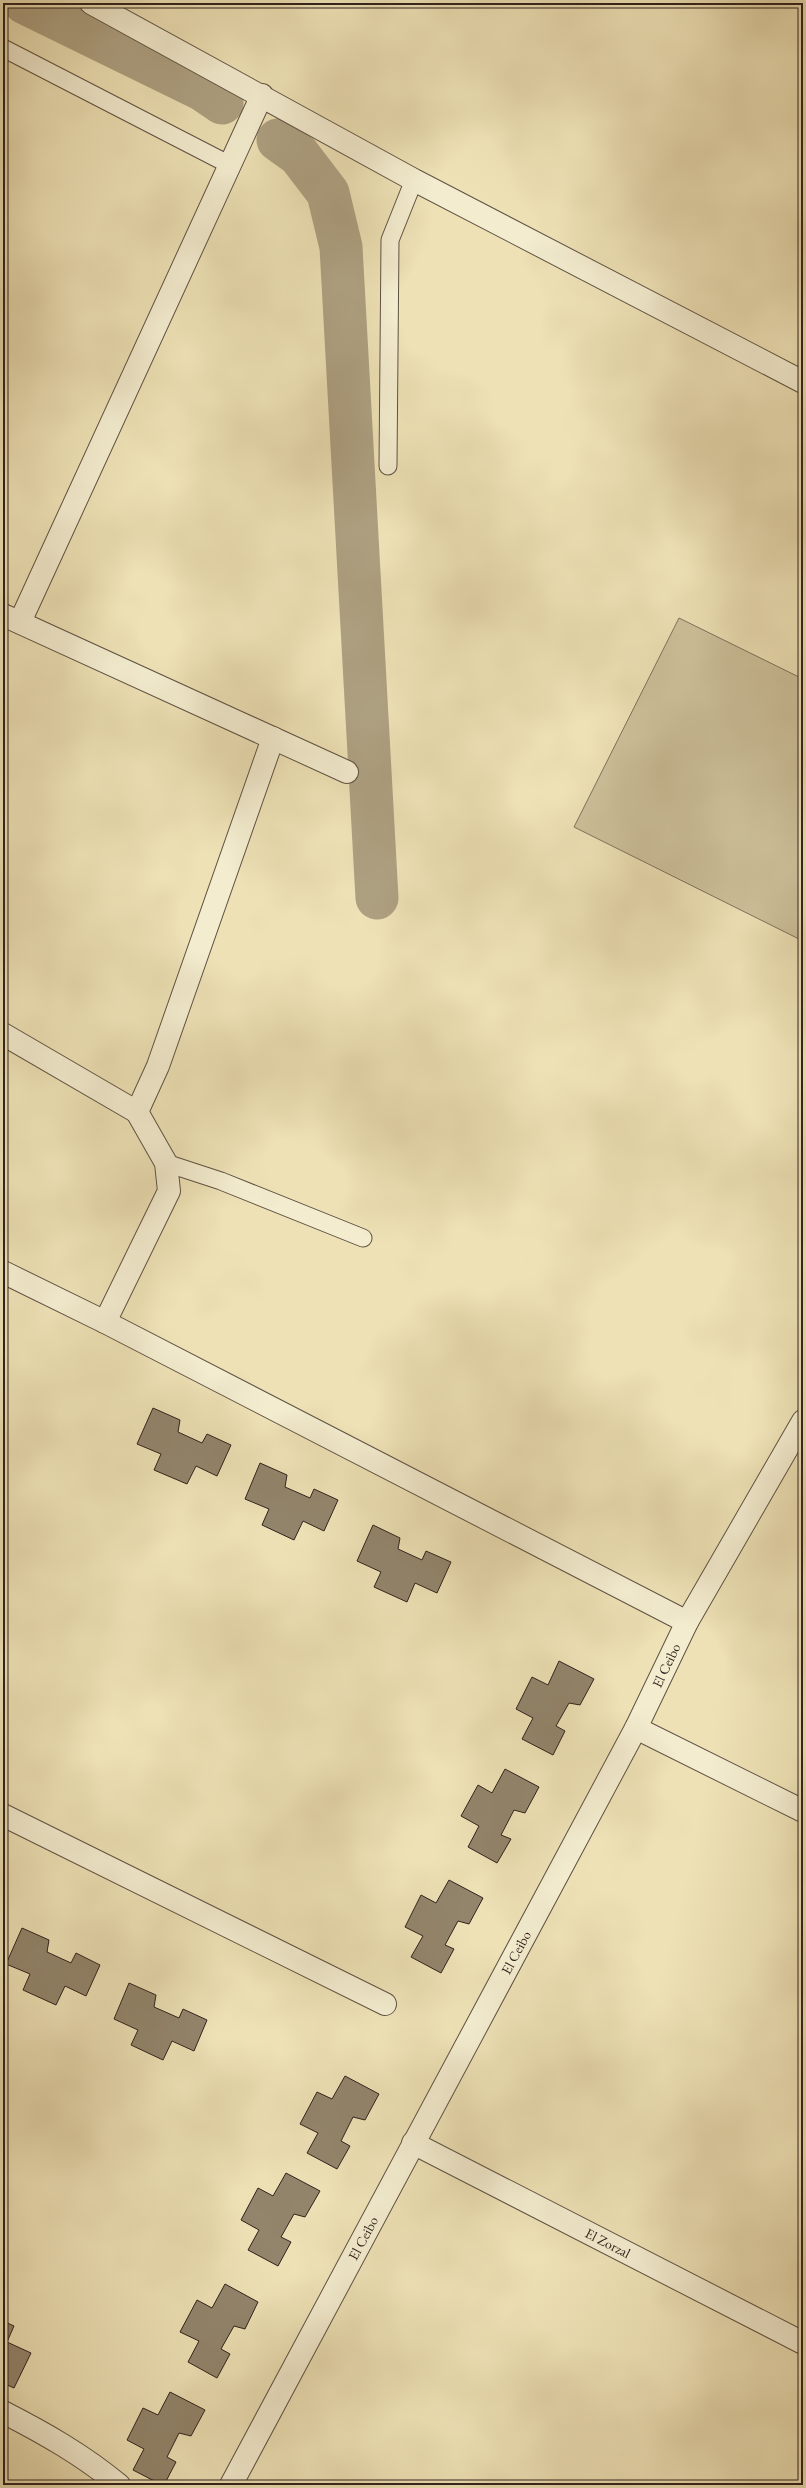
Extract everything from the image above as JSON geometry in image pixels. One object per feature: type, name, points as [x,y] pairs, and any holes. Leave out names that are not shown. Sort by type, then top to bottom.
[{"type":"street","points":[[91,3],[262,95],[414,180],[803,382]]},
{"type":"street","points":[[262,95],[230,165],[11,618],[347,772]]},
{"type":"street","points":[[137,1112],[158,1066],[273,738]]},
{"type":"street","points":[[3,1034],[137,1112],[166,1163],[170,1191],[105,1322]]},
{"type":"street","points":[[3,1272],[105,1322],[687,1622]]},
{"type":"street","name":"El Ceibo","points":[[232,2485],[413,2143],[636,1728],[687,1622],[803,1421]]},
{"type":"street","points":[[636,1728],[803,1811]]},
{"type":"street","points":[[3,1815],[385,2004]]},
{"type":"street","name":"El Zorzal","points":[[413,2143],[803,2343]]},
{"type":"street","points":[[3,2412],[51,2436],[95,2465],[119,2485]]},
{"type":"lane","points":[[3,48],[230,165]]},
{"type":"lane","points":[[388,466],[390,240],[414,180]]},
{"type":"lane","points":[[166,1163],[221,1181],[363,1238]]},
{"type":"shaded area","points":[[679,618],[803,679],[803,941],[574,827]]},
{"type":"building","points":[[153,1408],[180,1420],[178,1432],[202,1443],[207,1434],[231,1445],[217,1476],[196,1466],[187,1484],[154,1470],[161,1454],[137,1444]]},
{"type":"building","points":[[260,1463],[287,1475],[285,1487],[310,1498],[314,1489],[338,1500],[324,1531],[303,1521],[294,1540],[262,1525],[269,1509],[245,1499]]},
{"type":"building","points":[[373,1525],[400,1538],[398,1549],[422,1560],[426,1551],[451,1562],[437,1593],[415,1583],[407,1602],[374,1587],[381,1572],[357,1561]]},
{"type":"building","points":[[559,1661],[594,1679],[580,1705],[569,1703],[556,1726],[565,1731],[553,1755],[522,1739],[533,1718],[516,1709],[532,1677],[548,1685]]},
{"type":"building","points":[[505,1769],[539,1787],[525,1813],[514,1810],[501,1835],[511,1839],[497,1863],[468,1847],[479,1826],[461,1816],[478,1785],[492,1793]]},
{"type":"building","points":[[449,1880],[483,1898],[469,1924],[458,1921],[445,1945],[454,1949],[441,1973],[411,1957],[423,1936],[405,1927],[421,1895],[436,1903]]},
{"type":"building","points":[[22,1928],[49,1940],[47,1952],[71,1963],[76,1953],[100,1965],[86,1996],[65,1986],[56,2005],[23,1990],[30,1974],[6,1964]]},
{"type":"building","points":[[129,1983],[156,1995],[154,2007],[179,2018],[183,2009],[207,2020],[194,2051],[172,2041],[163,2060],[131,2045],[138,2030],[114,2019]]},
{"type":"building","points":[[345,2076],[379,2094],[365,2120],[353,2117],[341,2141],[350,2146],[337,2169],[307,2153],[318,2133],[300,2124],[317,2092],[332,2099]]},
{"type":"building","points":[[286,2173],[320,2191],[305,2217],[294,2214],[281,2237],[291,2242],[278,2266],[248,2250],[259,2230],[241,2220],[258,2188],[273,2196]]},
{"type":"building","points":[[225,2284],[258,2302],[245,2329],[234,2326],[221,2349],[230,2354],[217,2378],[188,2362],[199,2341],[180,2332],[197,2300],[212,2308]]},
{"type":"building","points":[[3,2321],[14,2326],[7,2342],[31,2353],[14,2388],[3,2383]]},
{"type":"building","points":[[170,2392],[205,2410],[191,2436],[179,2433],[167,2457],[176,2462],[164,2485],[162,2485],[133,2470],[144,2449],[127,2440],[143,2408],[158,2415]]},
{"type":"waterway","points":[[25,3],[203,90],[222,103]]},
{"type":"waterway","points":[[278,140],[299,155],[328,193],[341,247],[377,898]]}]
